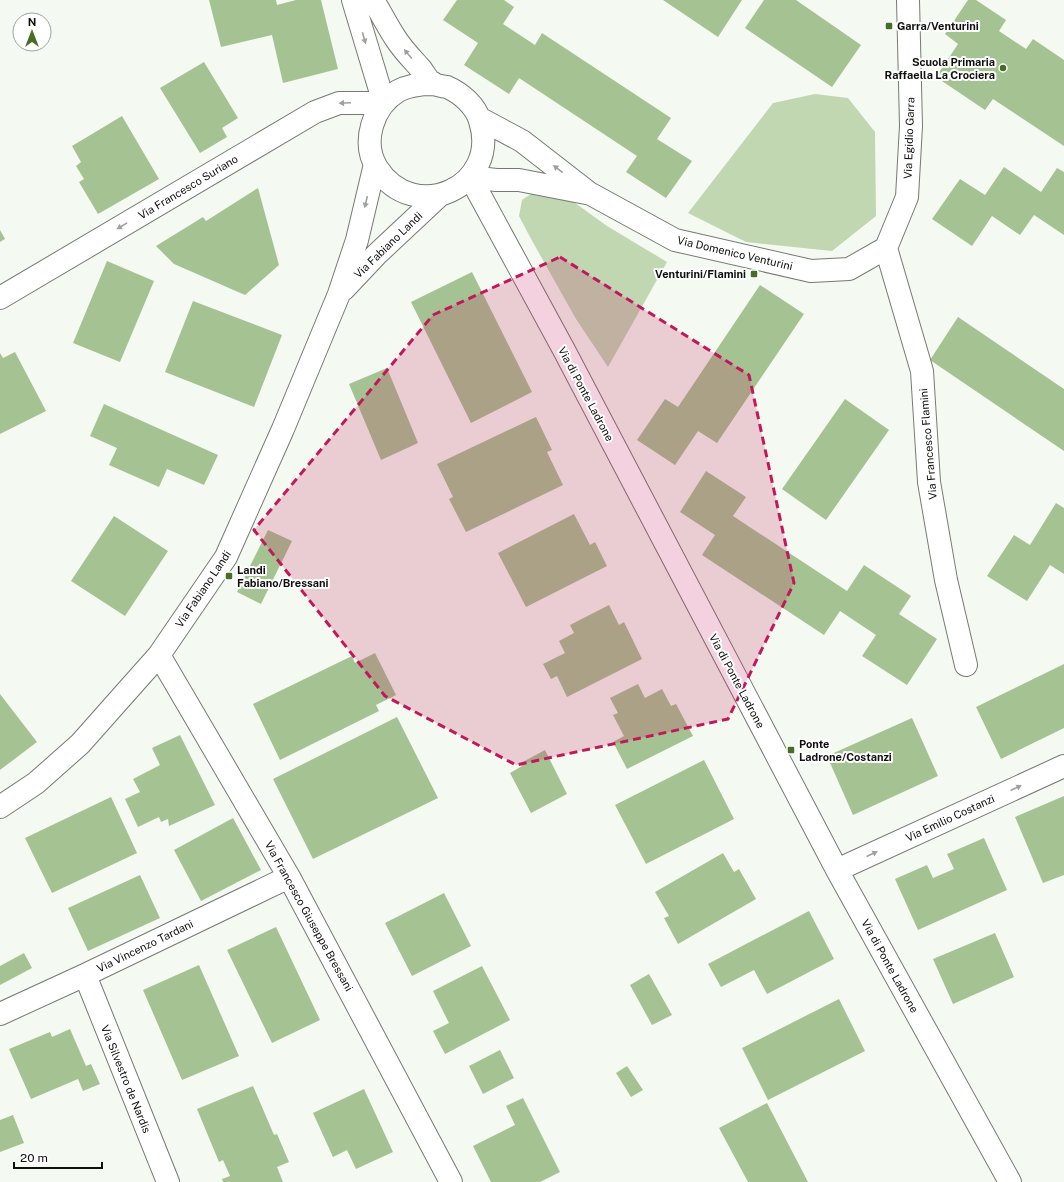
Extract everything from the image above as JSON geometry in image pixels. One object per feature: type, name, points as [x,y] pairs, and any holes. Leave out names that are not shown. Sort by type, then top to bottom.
[{"type":"street","points":[[353,0],[384,102]]},
{"type":"street","points":[[373,0],[397,40],[433,84]]},
{"type":"street","name":"Via Egidio Garra","points":[[886,248],[907,196],[911,126],[908,0]]},
{"type":"street","points":[[414,84],[433,84],[448,87],[461,95],[472,105],[479,118],[484,138],[483,150],[480,161],[470,177],[456,189],[439,196],[422,197],[406,193],[393,186],[383,177],[375,164],[370,148],[370,132],[375,116],[384,102],[398,91],[414,84]]},
{"type":"street","name":"Via Francesco Suriano","points":[[0,298],[315,112],[339,103],[384,102]]},
{"type":"street","name":"Via Domenico Venturini","points":[[479,118],[522,142],[589,193],[675,240],[811,271],[849,269],[886,248]]},
{"type":"street","name":"Via Fabiano Landi","points":[[0,807],[36,783],[80,744],[159,655],[226,558],[339,294],[357,240],[375,164]]},
{"type":"street","name":"Via Domenico Venturini","points":[[470,177],[496,180],[520,180],[589,193]]},
{"type":"street","name":"Via di Ponte Ladrone","points":[[470,177],[575,372],[837,870],[1010,1182]]},
{"type":"street","name":"Via Fabiano Landi","points":[[339,294],[377,254],[439,196]]},
{"type":"street","name":"Via Francesco Flamini","points":[[886,248],[922,371],[929,482],[946,580],[966,665]]},
{"type":"street","name":"Via Francesco Giuseppe Bressani","points":[[159,655],[289,876],[451,1182]]},
{"type":"street","name":"Via Emilio Costanzi","points":[[837,870],[1064,766]]},
{"type":"street","name":"Via Vincenzo Tardani","points":[[0,1014],[289,876]]},
{"type":"street","name":"Via Silvestro de Nardis","points":[[84,975],[168,1182]]},
{"type":"highlighted area","points":[[560,257],[749,375],[794,583],[728,719],[516,765],[385,696],[254,530],[433,315]]},
{"type":"green space","points":[[815,94],[848,98],[875,132],[876,216],[832,251],[746,242],[688,213],[773,103]]},
{"type":"green space","points":[[534,192],[564,195],[607,226],[667,262],[608,367],[576,319],[519,216],[522,200]]},
{"type":"building","points":[[209,0],[276,0],[277,5],[296,0],[321,0],[338,69],[283,83],[272,35],[221,47]]},
{"type":"building","points":[[457,0],[504,0],[514,7],[503,24],[535,45],[542,33],[671,118],[657,139],[692,161],[666,198],[626,172],[637,156],[519,78],[509,94],[464,65],[478,43],[443,20]]},
{"type":"building","points":[[663,0],[742,0],[718,37]]},
{"type":"building","points":[[764,0],[796,0],[861,45],[832,87],[745,28]]},
{"type":"building","name":"Scuola Primaria Raffaella La Crociera","points":[[968,0],[976,0],[1006,20],[999,31],[1026,49],[1033,39],[1064,60],[1064,146],[993,99],[985,110],[936,77],[958,44],[945,34]]},
{"type":"building","points":[[204,62],[238,118],[222,128],[227,137],[200,153],[160,88]]},
{"type":"building","points":[[122,116],[159,179],[98,214],[79,182],[84,179],[76,166],[81,162],[72,146]]},
{"type":"building","points":[[1004,167],[1041,192],[1057,168],[1064,172],[1064,235],[1034,215],[1020,235],[992,216],[972,246],[932,219],[960,179],[985,195]]},
{"type":"building","points":[[258,188],[279,265],[245,295],[174,264],[156,246],[203,217],[206,221]]},
{"type":"building","points":[[0,230],[5,239],[0,242]]},
{"type":"building","points":[[107,261],[154,281],[120,362],[73,343]]},
{"type":"building","points":[[472,272],[532,392],[471,423],[411,302]]},
{"type":"building","points":[[760,285],[804,314],[717,443],[698,431],[675,465],[637,440],[665,399],[678,407]]},
{"type":"building","points":[[193,301],[282,335],[254,407],[165,372]]},
{"type":"building","points":[[958,317],[1064,389],[1064,451],[930,360]]},
{"type":"building","points":[[15,352],[46,411],[0,434],[0,353],[3,358]]},
{"type":"building","points":[[387,368],[418,443],[381,460],[349,384]]},
{"type":"building","points":[[845,399],[889,430],[826,520],[782,489]]},
{"type":"building","points":[[104,404],[218,455],[204,485],[167,469],[159,487],[109,465],[117,448],[90,436]]},
{"type":"building","points":[[536,417],[552,450],[547,452],[563,485],[466,532],[449,499],[453,497],[437,464]]},
{"type":"building","points":[[706,471],[746,497],[733,516],[847,591],[864,565],[911,596],[899,614],[937,639],[907,685],[862,656],[876,635],[840,611],[824,635],[702,555],[715,535],[680,512]]},
{"type":"building","points":[[1056,503],[1064,508],[1064,574],[1050,565],[1027,601],[987,576],[1014,535],[1030,545]]},
{"type":"building","points":[[574,514],[590,545],[595,542],[607,566],[526,607],[498,553]]},
{"type":"building","points":[[114,516],[168,551],[125,616],[71,581]]},
{"type":"building","points":[[268,530],[292,541],[261,604],[237,592]]},
{"type":"building","points":[[609,605],[619,625],[624,622],[642,659],[567,697],[557,676],[551,679],[543,664],[565,653],[559,641],[574,633],[570,625]]},
{"type":"building","points":[[375,653],[396,695],[376,705],[379,711],[280,760],[253,704],[352,656],[355,663]]},
{"type":"building","points":[[1064,664],[1064,728],[1001,759],[976,707]]},
{"type":"building","points":[[638,684],[645,698],[662,689],[671,706],[676,704],[693,736],[627,769],[613,742],[624,736],[613,715],[618,713],[610,698]]},
{"type":"building","points":[[0,694],[37,742],[0,770]]},
{"type":"building","points":[[397,717],[438,798],[313,859],[273,779]]},
{"type":"building","points":[[912,718],[938,776],[853,815],[827,756]]},
{"type":"building","points":[[180,735],[215,805],[169,826],[168,819],[161,822],[159,817],[138,827],[125,799],[140,792],[133,779],[160,765],[152,748]]},
{"type":"building","points":[[545,750],[567,794],[531,813],[510,773],[522,766],[521,763]]},
{"type":"building","points":[[704,760],[734,819],[646,864],[615,805]]},
{"type":"building","points":[[1064,796],[1064,875],[1043,883],[1015,817]]},
{"type":"building","points":[[111,797],[137,853],[52,893],[25,838]]},
{"type":"building","points":[[233,818],[261,870],[201,901],[174,850]]},
{"type":"building","points":[[984,838],[1007,890],[918,930],[895,879],[927,865],[933,878],[954,869],[947,854]]},
{"type":"building","points":[[723,853],[734,872],[739,869],[756,899],[678,944],[664,918],[669,916],[655,892]]},
{"type":"building","points":[[140,875],[160,918],[88,951],[68,908]]},
{"type":"building","points":[[444,893],[471,946],[412,976],[385,923]]},
{"type":"building","points":[[809,911],[834,959],[767,994],[754,970],[721,987],[708,964]]},
{"type":"building","points":[[276,927],[320,1020],[272,1043],[227,950]]},
{"type":"building","points":[[995,933],[1014,977],[953,1004],[933,959]]},
{"type":"building","points":[[24,953],[32,968],[0,985],[0,966]]},
{"type":"building","points":[[199,965],[239,1056],[182,1080],[143,990]]},
{"type":"building","points":[[482,966],[510,1020],[445,1054],[433,1031],[449,1023],[433,991]]},
{"type":"building","points":[[649,974],[672,1015],[652,1025],[630,985]]},
{"type":"building","points":[[839,999],[865,1051],[768,1100],[742,1048]]},
{"type":"building","points":[[70,1029],[86,1066],[91,1064],[100,1084],[83,1091],[78,1079],[31,1099],[9,1049],[50,1032],[52,1037]]},
{"type":"building","points":[[500,1050],[514,1078],[483,1094],[469,1066]]},
{"type":"building","points":[[627,1066],[643,1090],[631,1097],[616,1073]]},
{"type":"building","points":[[253,1086],[274,1135],[277,1134],[289,1162],[277,1167],[283,1182],[223,1182],[222,1179],[230,1176],[223,1160],[219,1162],[197,1109]]},
{"type":"building","points":[[364,1089],[393,1152],[356,1169],[347,1150],[333,1157],[313,1113]]},
{"type":"building","points":[[523,1098],[560,1172],[540,1182],[491,1182],[473,1146],[515,1125],[506,1106]]},
{"type":"building","points":[[767,1103],[808,1182],[748,1182],[719,1128]]},
{"type":"building","points":[[13,1115],[24,1143],[0,1152],[0,1120]]},
{"type":"place","name":"Garra/Venturini","points":[[889,26]]},
{"type":"place","name":"Scuola Primaria Raffaella La Crociera","points":[[1003,68]]},
{"type":"place","name":"Venturini/Flamini","points":[[754,274]]},
{"type":"place","name":"Landi Fabiano/Bressani","points":[[229,576]]},
{"type":"place","name":"Ponte Ladrone/Costanzi","points":[[791,750]]}]
